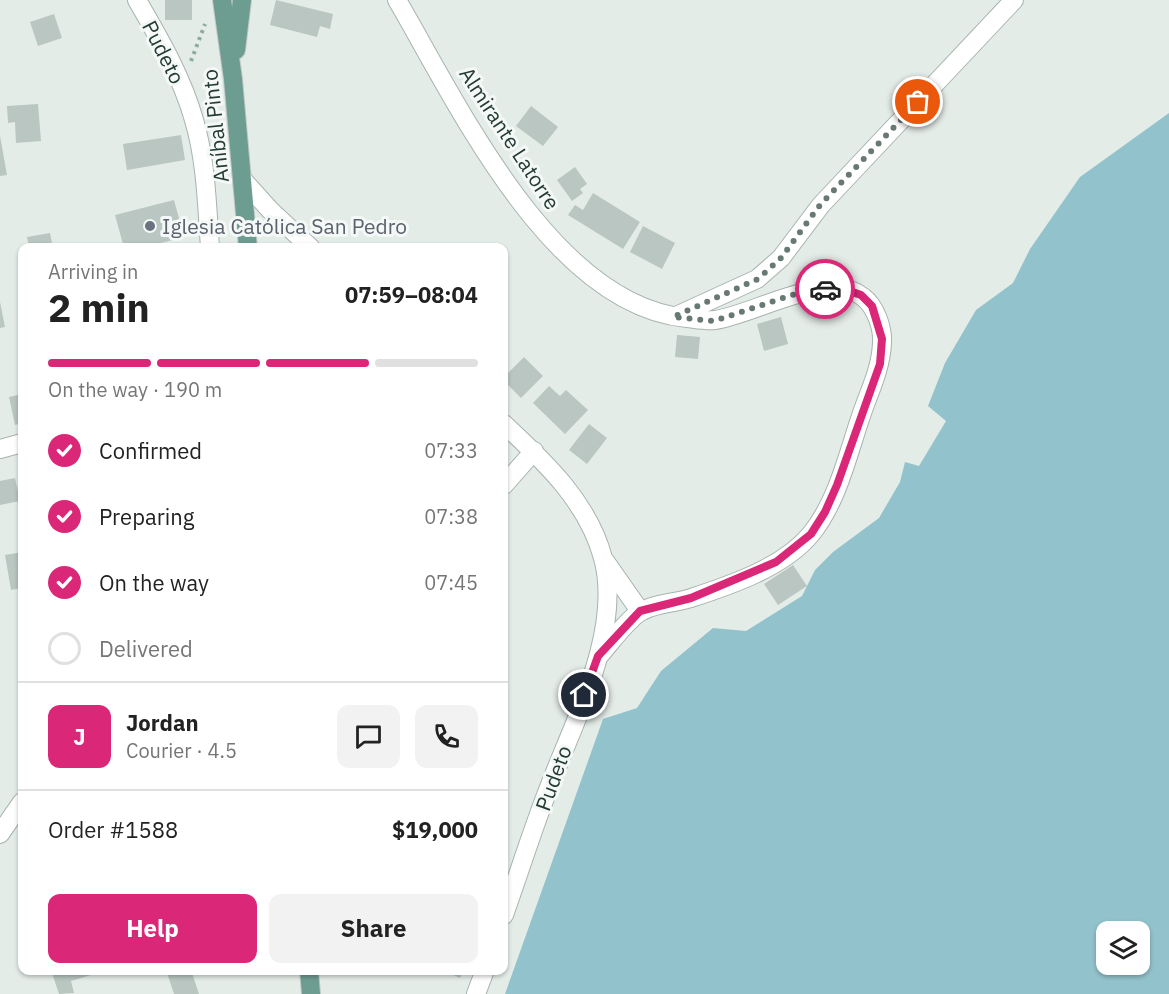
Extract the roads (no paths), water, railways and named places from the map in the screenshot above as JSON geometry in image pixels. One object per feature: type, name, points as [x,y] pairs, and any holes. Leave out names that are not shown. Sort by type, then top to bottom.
[{"type":"main road","name":"Aníbal Pinto","points":[[222,0],[233,79],[248,243]]},
{"type":"main road","points":[[233,79],[242,0]]},
{"type":"main road","points":[[309,975],[311,994]]},
{"type":"street","name":"Pudeto","points":[[137,0],[182,84],[194,121],[200,152],[209,243]]},
{"type":"street","name":"Almirante Latorre","points":[[397,0],[465,115],[528,213],[572,261],[611,290],[641,307],[673,317],[714,321],[814,290],[844,289],[861,295],[872,306],[882,339],[880,364],[837,485],[811,534],[776,562],[691,598],[640,611]]},
{"type":"street","points":[[673,317],[758,279],[781,258],[820,205],[1014,0]]},
{"type":"street","points":[[243,180],[270,210],[306,243]]},
{"type":"street","name":"Pudeto","points":[[508,428],[559,477],[593,529],[604,559],[607,588],[598,656],[508,904]]},
{"type":"street","points":[[0,449],[18,444]]},
{"type":"street","points":[[508,480],[534,451]]},
{"type":"street","points":[[598,656],[640,611],[604,559]]},
{"type":"street","points":[[0,834],[18,808]]},
{"type":"street","points":[[476,994],[483,975]]},
{"type":"water","points":[[1169,113],[1169,994],[505,994],[603,719],[637,708],[661,671],[713,628],[746,631],[802,596],[815,570],[833,552],[879,518],[900,482],[905,462],[919,466],[946,421],[928,406],[945,363],[976,310],[1013,283],[1030,249],[1080,177]]},
{"type":"place","name":"Iglesia Católica San Pedro","points":[[150,226]]}]
